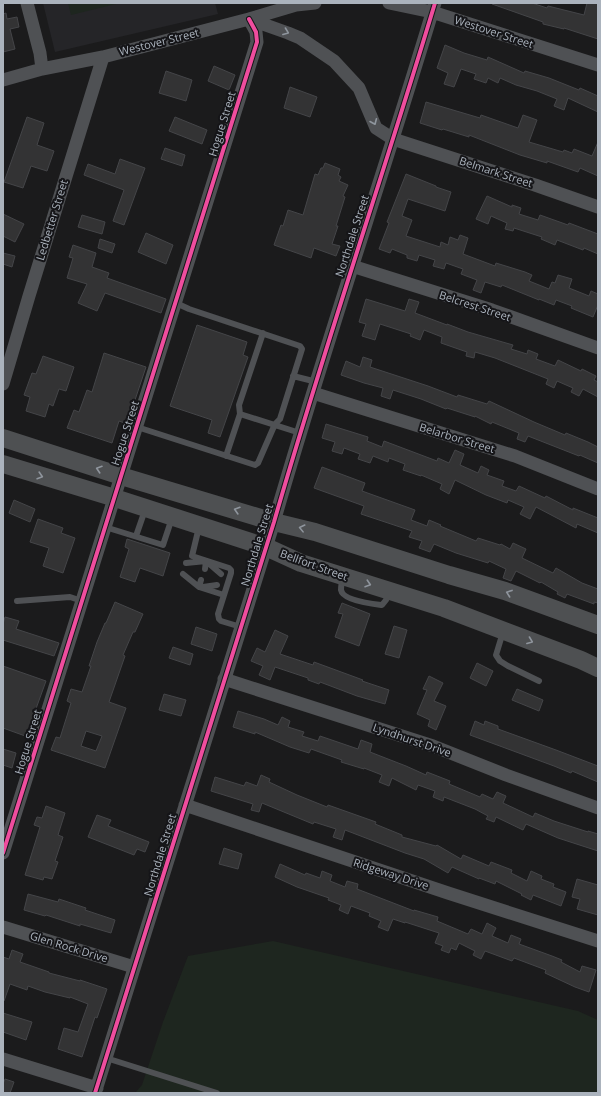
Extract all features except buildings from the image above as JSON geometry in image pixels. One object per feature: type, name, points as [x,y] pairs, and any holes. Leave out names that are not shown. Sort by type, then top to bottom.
[{"type":"main road","points":[[3,438],[121,476],[274,522],[315,532],[449,575],[505,591],[598,625]]},
{"type":"main road","name":"Bellfort Street","points":[[3,464],[200,525],[266,547],[301,563],[444,608],[581,660],[598,668]]},
{"type":"street","points":[[27,3],[40,53],[42,69]]},
{"type":"street","name":"Westover Street","points":[[3,80],[42,69],[103,57],[249,19],[296,5],[316,3]]},
{"type":"street","name":"Westover Street","points":[[389,3],[434,8],[598,65]]},
{"type":"street","name":"Northdale Street","points":[[96,1091],[274,522],[352,266],[434,8]]},
{"type":"street","points":[[249,19],[300,38],[334,61],[359,88],[376,128],[393,139]]},
{"type":"street","name":"Hogue Street","points":[[3,853],[257,42],[256,32],[249,19]]},
{"type":"street","name":"Ledbetter Street","points":[[3,384],[103,57]]},
{"type":"street","name":"Belmark Street","points":[[393,139],[598,207]]},
{"type":"street","name":"Belcrest Street","points":[[352,266],[492,310],[598,348]]},
{"type":"street","name":"Belarbor Street","points":[[315,387],[515,456],[598,489]]},
{"type":"street","name":"Lyndhurst Drive","points":[[224,679],[433,746],[506,775],[598,808]]},
{"type":"street","name":"Ridgeway Drive","points":[[185,805],[448,893],[598,941]]},
{"type":"street","name":"Glen Rock Drive","points":[[3,927],[134,967]]},
{"type":"street","points":[[3,1059],[96,1091]]},
{"type":"lane","points":[[137,427],[255,465],[258,463],[275,424],[280,418],[302,349],[300,346],[189,309],[176,303]]},
{"type":"lane","points":[[226,456],[240,414],[239,405],[263,333]]},
{"type":"lane","points":[[293,376],[315,387]]},
{"type":"lane","points":[[240,414],[300,433]]},
{"type":"lane","points":[[136,536],[146,508]]},
{"type":"lane","points":[[105,527],[163,545],[172,516]]},
{"type":"lane","points":[[200,525],[192,556],[229,568],[231,570],[232,572],[218,614],[221,621],[240,627]]},
{"type":"lane","points":[[194,565],[206,561]]},
{"type":"lane","points":[[205,569],[206,561]]},
{"type":"lane","points":[[206,561],[213,572]]},
{"type":"lane","points":[[186,564],[206,561],[221,574]]},
{"type":"lane","points":[[183,574],[199,587],[224,595]]},
{"type":"lane","points":[[190,576],[199,587]]},
{"type":"lane","points":[[199,587],[201,580]]},
{"type":"lane","points":[[199,587],[210,582]]},
{"type":"lane","points":[[199,587],[217,585]]},
{"type":"lane","points":[[17,601],[70,597],[82,601]]},
{"type":"lane","points":[[504,631],[496,656],[500,661],[508,666],[539,681]]},
{"type":"lane","points":[[106,1058],[217,1093]]},
{"type":"shaded area","points":[[43,3],[215,3],[218,14],[55,52]]},
{"type":"shaded area","points":[[68,3],[120,3],[71,15]]},
{"type":"shaded area","points":[[273,941],[578,1011],[598,1020],[598,1093],[135,1093],[142,1085],[163,1022],[188,956]]},
{"type":"cycle path","points":[[95,1093],[435,3]]},
{"type":"cycle path","points":[[3,853],[257,42],[256,32],[249,19]]}]
